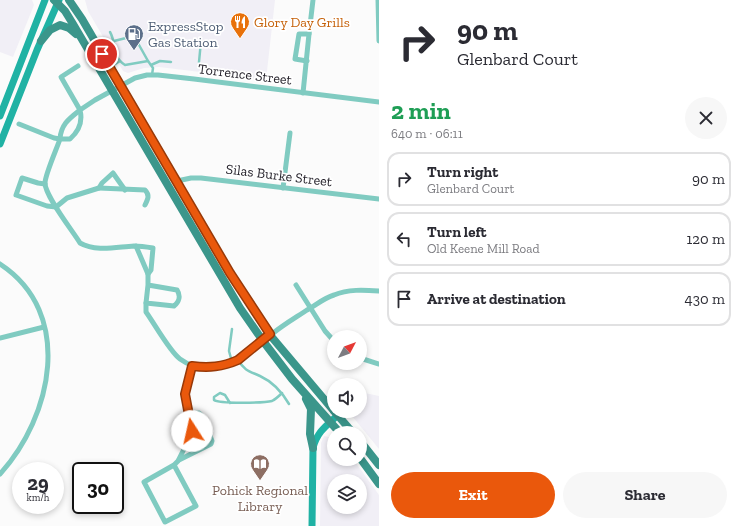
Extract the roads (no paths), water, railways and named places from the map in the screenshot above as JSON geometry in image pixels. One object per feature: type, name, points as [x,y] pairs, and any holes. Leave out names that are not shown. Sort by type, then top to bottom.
[{"type":"main road","points":[[0,116],[44,0]]},
{"type":"main road","points":[[69,0],[82,19],[230,273],[270,334],[327,402]]},
{"type":"main road","points":[[0,144],[57,1]]},
{"type":"main road","points":[[57,1],[83,42],[229,291],[263,341],[309,402],[311,409],[310,434],[313,448],[312,526]]},
{"type":"main road","points":[[41,41],[50,30],[60,25],[69,28],[83,42]]},
{"type":"main road","points":[[298,386],[334,426]]},
{"type":"main road","points":[[313,448],[317,436],[332,418]]},
{"type":"main road","points":[[340,418],[347,426]]},
{"type":"main road","points":[[367,450],[379,465]]},
{"type":"main road","points":[[366,466],[379,484]]},
{"type":"street","points":[[303,93],[313,0]]},
{"type":"street","points":[[378,0],[379,41]]},
{"type":"street","points":[[307,61],[295,59],[299,34],[309,34]]},
{"type":"street","points":[[19,124],[54,138],[70,140],[81,124],[82,118],[80,110],[61,77],[78,66]]},
{"type":"street","name":"Torrence Street","points":[[45,184],[64,124],[80,110],[120,86],[142,76],[152,75],[379,102]]},
{"type":"street","points":[[283,188],[290,133]]},
{"type":"street","points":[[100,188],[102,183],[114,173],[125,190]]},
{"type":"street","points":[[146,205],[148,195],[145,190],[100,188],[67,198],[56,207],[47,206],[16,195],[22,178],[45,184],[50,200],[56,207],[80,242],[86,246],[98,248],[136,246],[153,248],[151,270],[148,274]]},
{"type":"street","name":"Silas Burke Street","points":[[176,181],[201,178],[379,199]]},
{"type":"street","points":[[136,246],[148,274],[146,312],[174,353],[192,366],[213,368],[238,360],[270,334],[328,297],[343,292],[357,290],[379,292]]},
{"type":"street","points":[[0,264],[18,277],[28,289],[37,306],[48,348],[48,365],[40,405],[26,438],[16,454],[0,474]]},
{"type":"street","points":[[146,303],[174,306],[178,303],[180,297],[177,290],[148,285]]},
{"type":"street","points":[[296,285],[327,333]]},
{"type":"street","points":[[0,338],[44,328]]},
{"type":"street","points":[[367,360],[379,364]]},
{"type":"street","points":[[178,461],[192,431],[185,394],[192,366]]},
{"type":"street","points":[[174,465],[196,506],[165,522],[144,482],[174,465],[178,461],[211,444],[212,441],[202,416],[199,413],[189,414]]},
{"type":"lane","points":[[110,32],[114,41],[114,52],[120,61],[125,65],[148,61]]},
{"type":"lane","points":[[114,41],[134,36],[153,68],[152,75]]},
{"type":"lane","points":[[199,62],[201,41]]},
{"type":"lane","points":[[102,54],[114,46]]},
{"type":"lane","points":[[110,67],[120,61]]},
{"type":"lane","points":[[151,65],[160,61],[171,62]]},
{"type":"lane","points":[[232,329],[229,351],[232,362]]},
{"type":"lane","points":[[238,360],[245,369],[272,383],[282,393],[289,404]]},
{"type":"lane","points":[[230,403],[225,395],[220,393],[214,397],[216,402],[230,403],[271,401],[282,393]]},
{"type":"place","name":"Glory Day Grills","points":[[240,39]]},
{"type":"place","name":"ExpressStop Gas Station","points":[[134,51]]},
{"type":"place","name":"Pohick Regional Library","points":[[260,481]]}]
